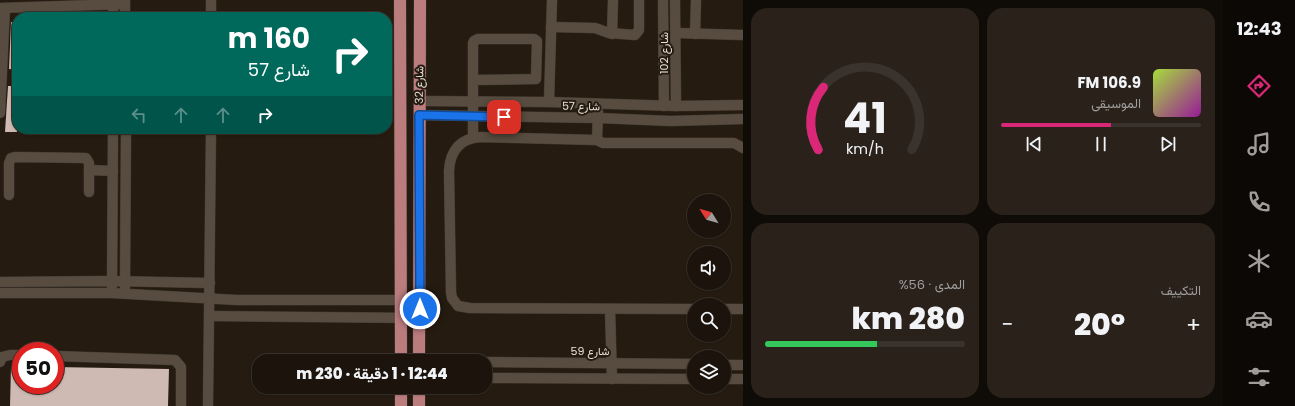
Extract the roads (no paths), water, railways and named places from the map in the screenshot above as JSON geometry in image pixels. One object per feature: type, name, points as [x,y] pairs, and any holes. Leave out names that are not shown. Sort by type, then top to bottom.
[{"type":"main road","name":"شارع 32","points":[[400,0],[401,354]]},
{"type":"main road","name":"شارع 32","points":[[419,354],[420,0]]},
{"type":"main road","points":[[400,101],[419,101]]},
{"type":"main road","points":[[400,115],[419,115]]},
{"type":"main road","points":[[400,394],[400,406]]},
{"type":"main road","points":[[419,394],[419,406]]},
{"type":"street","points":[[211,12],[212,0]]},
{"type":"street","points":[[549,102],[552,0]]},
{"type":"street","points":[[612,34],[613,0]]},
{"type":"street","points":[[551,27],[595,28],[612,34],[637,34],[639,30],[639,0]]},
{"type":"street","name":"شارع 102","points":[[663,0],[664,106]]},
{"type":"street","name":"شارع 102","points":[[675,0],[676,106]]},
{"type":"street","points":[[695,34],[696,0]]},
{"type":"street","points":[[0,113],[2,8],[125,2]]},
{"type":"street","points":[[676,33],[743,35]]},
{"type":"street","points":[[473,80],[536,79],[537,41],[534,39],[475,40],[473,43],[473,80],[473,137]]},
{"type":"street","name":"شارع 57","points":[[419,101],[549,102],[664,106],[743,104]]},
{"type":"street","points":[[597,140],[599,104]]},
{"type":"street","name":"شارع 57","points":[[419,115],[598,118],[671,121],[743,119]]},
{"type":"street","points":[[111,293],[114,212],[113,134]]},
{"type":"street","points":[[125,293],[126,134]]},
{"type":"street","points":[[208,406],[211,134]]},
{"type":"street","points":[[687,309],[470,308],[458,306],[454,302],[451,292],[450,163],[454,149],[473,137],[597,140],[603,143],[734,143],[743,148]]},
{"type":"street","points":[[9,195],[9,163],[13,157],[85,157],[89,161],[89,192]]},
{"type":"street","points":[[89,170],[114,171]]},
{"type":"street","points":[[114,212],[126,213]]},
{"type":"street","points":[[0,282],[112,280],[210,283]]},
{"type":"street","points":[[0,293],[125,293],[210,299],[420,300]]},
{"type":"street","points":[[610,308],[612,379]]},
{"type":"street","points":[[731,309],[743,309]]},
{"type":"street","points":[[209,316],[420,318]]},
{"type":"street","points":[[0,362],[2,357],[12,355]]},
{"type":"street","points":[[64,356],[175,360],[181,367],[181,406]]},
{"type":"street","name":"شارع 59","points":[[492,362],[687,364]]},
{"type":"street","points":[[731,365],[743,365]]},
{"type":"street","points":[[492,378],[687,379]]},
{"type":"street","points":[[731,379],[743,379]]}]
